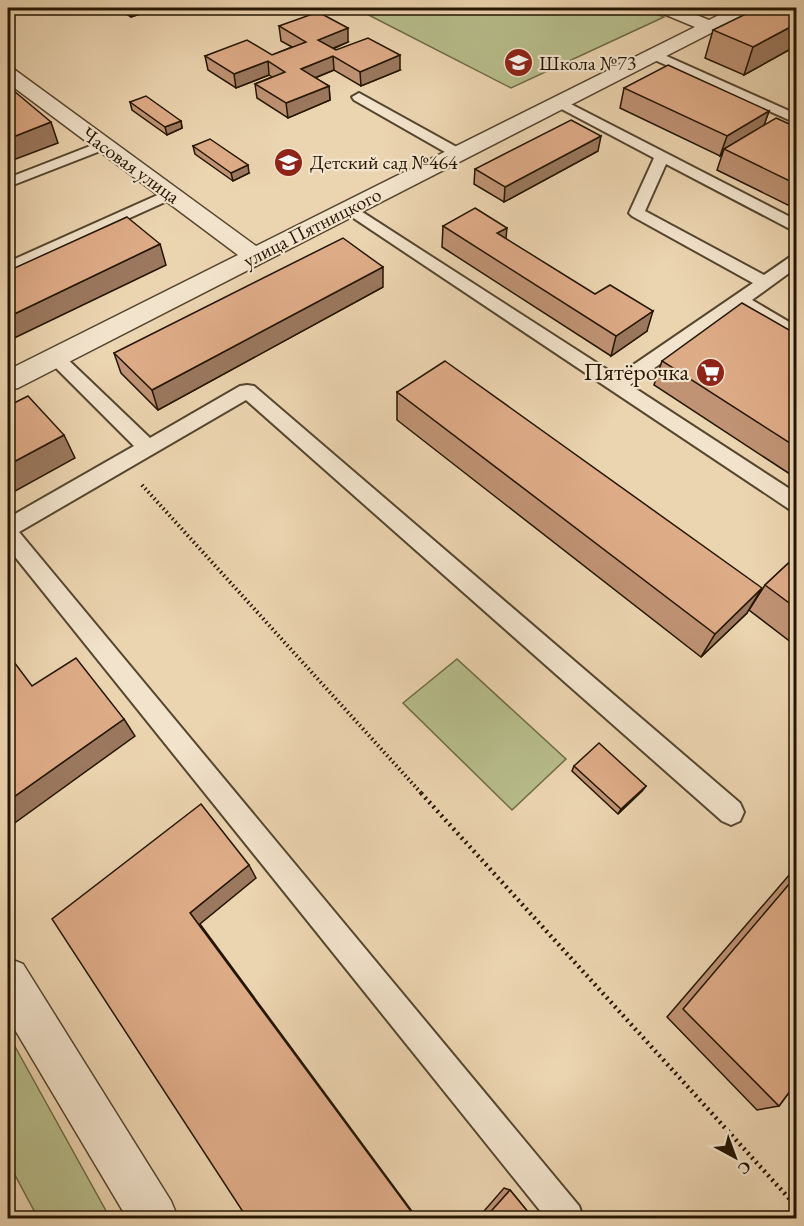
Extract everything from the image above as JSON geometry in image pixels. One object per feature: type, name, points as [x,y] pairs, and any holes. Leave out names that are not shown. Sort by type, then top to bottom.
[{"type":"street","points":[[664,8],[709,26]]},
{"type":"street","name":"улица Пятницкого","points":[[8,381],[746,8]]},
{"type":"street","name":"Часовая улица","points":[[8,74],[255,256]]},
{"type":"street","points":[[8,979],[154,1218]]},
{"type":"lane","points":[[8,12],[20,8]]},
{"type":"lane","points":[[653,54],[796,119]]},
{"type":"lane","points":[[359,97],[457,153]]},
{"type":"lane","points":[[560,102],[796,226]]},
{"type":"lane","points":[[8,183],[103,145]]},
{"type":"lane","points":[[662,156],[637,213],[765,283]]},
{"type":"lane","points":[[8,268],[171,194]]},
{"type":"lane","points":[[348,209],[796,503]]},
{"type":"lane","points":[[617,385],[796,261]]},
{"type":"lane","points":[[740,300],[796,333]]},
{"type":"lane","points":[[55,357],[148,448]]},
{"type":"lane","points":[[8,528],[248,391],[731,812]]},
{"type":"lane","points":[[8,533],[567,1218]]},
{"type":"path","points":[[122,463],[796,1206]]},
{"type":"green space","name":"Школа №73","points":[[355,8],[641,8],[664,17],[511,88]]},
{"type":"green space","points":[[457,659],[566,759],[512,810],[403,703]]},
{"type":"green space","points":[[8,1034],[110,1218],[38,1218],[8,1162]]},
{"type":"building","points":[[758,8],[796,8],[796,24],[753,47],[713,30]]},
{"type":"building","points":[[318,12],[348,28],[318,40],[336,50],[368,38],[400,55],[360,72],[333,56],[301,69],[329,86],[286,103],[255,84],[285,72],[268,61],[234,74],[205,56],[247,40],[272,55],[306,42],[279,26]]},
{"type":"building","points":[[668,65],[769,111],[727,136],[624,88]]},
{"type":"building","points":[[8,86],[51,122],[8,139]]},
{"type":"building","points":[[146,96],[181,121],[165,127],[130,102]]},
{"type":"building","points":[[776,118],[796,127],[796,184],[724,149]]},
{"type":"building","points":[[571,120],[601,136],[505,187],[475,169]]},
{"type":"building","points":[[210,139],[248,165],[231,173],[193,146]]},
{"type":"building","points":[[475,208],[507,228],[497,233],[595,294],[610,285],[653,311],[616,336],[443,226]]},
{"type":"building","points":[[127,217],[160,244],[8,317],[8,271]]},
{"type":"building","points":[[343,238],[383,267],[152,390],[114,353]]},
{"type":"building","points":[[742,303],[796,334],[796,447],[662,361]]},
{"type":"building","points":[[445,361],[762,588],[715,634],[397,392]]},
{"type":"building","points":[[28,396],[64,435],[8,465],[8,406]]},
{"type":"building","points":[[796,556],[796,608],[765,585]]},
{"type":"building","points":[[8,654],[32,686],[76,658],[124,719],[8,801]]},
{"type":"building","points":[[599,743],[646,786],[621,809],[574,766]]},
{"type":"building","points":[[201,804],[249,865],[190,913],[416,1218],[247,1218],[52,919]]},
{"type":"building","points":[[796,876],[796,1083],[779,1106],[683,1009]]},
{"type":"building","points":[[510,1190],[533,1218],[485,1218]]},
{"type":"place","name":"Школа №73","points":[[518,63]]},
{"type":"place","name":"Детский сад №464","points":[[289,162]]},
{"type":"place","name":"Пятёрочка","points":[[710,372]]}]
